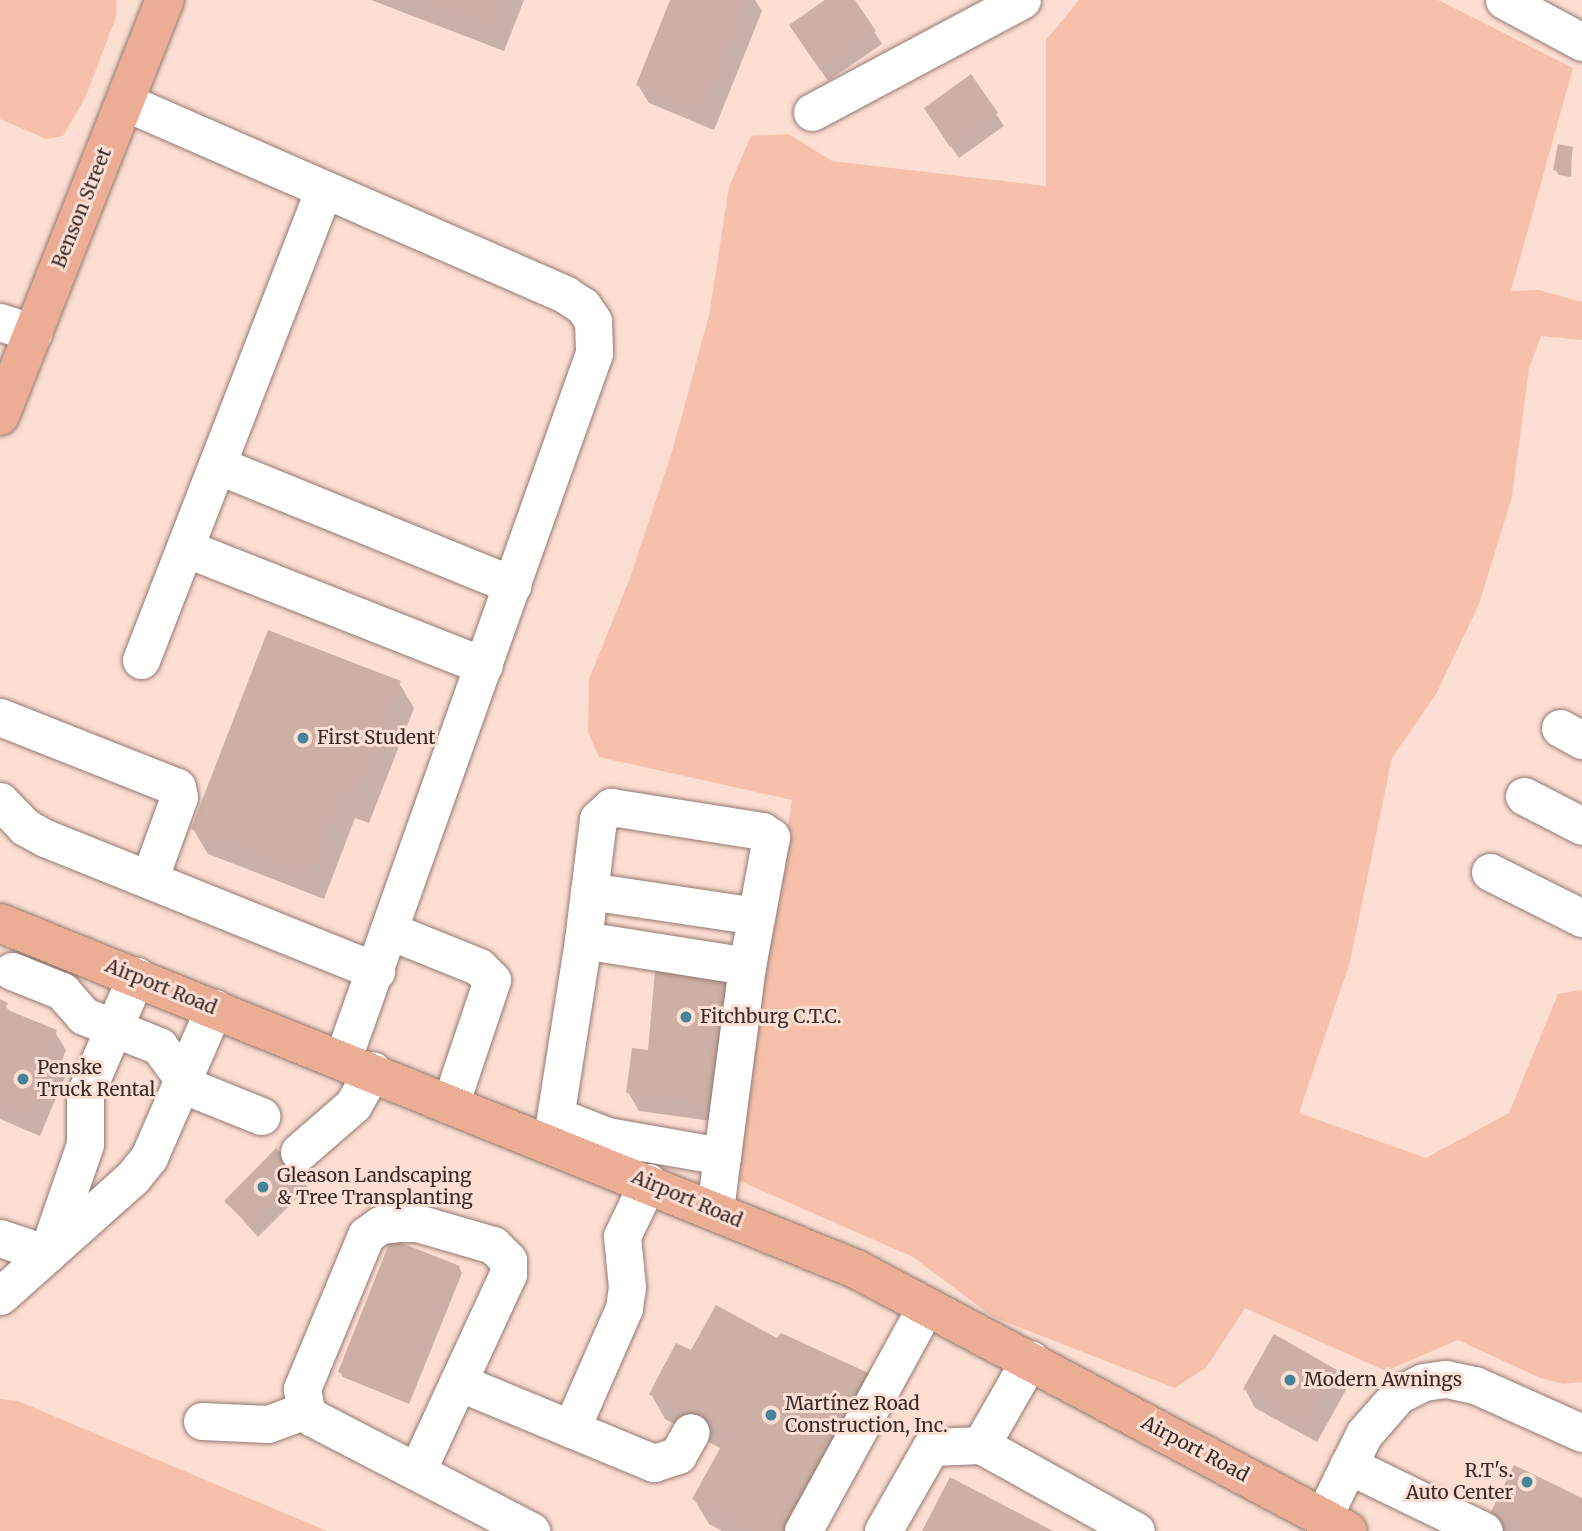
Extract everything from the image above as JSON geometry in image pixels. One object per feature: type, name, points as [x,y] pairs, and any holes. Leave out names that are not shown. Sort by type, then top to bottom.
[{"type":"main road","name":"Benson Street","points":[[0,416],[16,328],[125,102],[165,0]]},
{"type":"main road","name":"Airport Road","points":[[0,923],[451,1102],[553,1129],[648,1182],[856,1269],[1030,1359],[1335,1524]]},
{"type":"street","points":[[812,112],[1022,0]]},
{"type":"street","points":[[1504,0],[1582,42]]},
{"type":"street","points":[[125,102],[566,296],[583,306],[593,321],[594,353],[376,971],[358,1064],[354,1105],[299,1152]]},
{"type":"street","points":[[141,660],[324,189]]},
{"type":"street","points":[[216,465],[513,585]]},
{"type":"street","points":[[185,548],[484,666]]},
{"type":"street","points":[[0,717],[177,787],[178,797],[149,880]]},
{"type":"street","points":[[1524,796],[1582,826]]},
{"type":"street","points":[[0,802],[35,833],[376,971]]},
{"type":"street","points":[[715,1210],[747,966],[771,837],[762,831],[611,807],[598,819],[583,940],[553,1129],[600,1134],[722,1156]]},
{"type":"street","points":[[1490,872],[1582,918]]},
{"type":"street","points":[[589,891],[756,916]]},
{"type":"street","points":[[390,931],[479,967],[492,980],[451,1102]]},
{"type":"street","points":[[583,940],[747,966]]},
{"type":"street","points":[[70,999],[83,956]]},
{"type":"street","points":[[12,971],[62,991],[84,1016],[159,1045],[183,1080],[199,1092],[261,1116]]},
{"type":"street","points":[[47,1254],[85,1144],[85,1094],[136,976]]},
{"type":"street","points":[[0,1296],[149,1157],[214,1008]]},
{"type":"street","points":[[571,1429],[624,1308],[627,1287],[622,1236],[648,1182]]},
{"type":"street","points":[[306,1410],[302,1389],[366,1235],[380,1225],[417,1223],[493,1245],[508,1259],[508,1274],[417,1471]]},
{"type":"street","points":[[0,1238],[47,1254]]},
{"type":"street","points":[[803,1531],[926,1306]]},
{"type":"street","points":[[982,1446],[1030,1359]]},
{"type":"street","points":[[1335,1524],[1348,1465],[1383,1409],[1398,1395],[1424,1382],[1446,1379],[1475,1385],[1582,1433]]},
{"type":"street","points":[[458,1382],[571,1429],[663,1463],[678,1455],[691,1432]]},
{"type":"street","points":[[202,1421],[268,1424],[306,1410],[531,1531]]},
{"type":"street","points":[[883,1531],[931,1447],[982,1446],[1136,1531]]},
{"type":"street","points":[[1348,1465],[1484,1531]]},
{"type":"shaded area","points":[[0,0],[117,0],[116,17],[86,96],[63,136],[46,139],[0,119]]},
{"type":"shaded area","points":[[1079,0],[1438,0],[1573,68],[1511,291],[1539,290],[1582,302],[1582,340],[1541,336],[1529,369],[1512,497],[1479,604],[1436,694],[1392,758],[1350,962],[1299,1113],[1426,1158],[1509,1113],[1558,994],[1582,990],[1582,1382],[1563,1384],[1540,1378],[1458,1340],[1386,1371],[1245,1308],[1206,1368],[1175,1388],[993,1317],[913,1257],[733,1178],[792,800],[599,757],[588,732],[589,679],[630,578],[672,452],[709,315],[729,187],[751,136],[789,134],[832,161],[1046,186],[1046,40]]},
{"type":"shaded area","points":[[0,1399],[18,1401],[327,1531],[0,1531]]},
{"type":"building","points":[[419,0],[501,0],[490,27]]},
{"type":"building","points":[[670,0],[748,0],[703,112],[636,85]]},
{"type":"building","points":[[825,0],[855,0],[876,31],[820,70],[789,25]]},
{"type":"building","points":[[971,74],[998,113],[950,147],[924,108]]},
{"type":"building","points":[[1558,144],[1573,147],[1569,172],[1553,170]]},
{"type":"building","name":"First Student","points":[[268,630],[401,681],[355,799],[341,794],[310,875],[191,829]]},
{"type":"building","name":"Fitchburg C.T.C.","points":[[656,960],[727,970],[709,1104],[626,1093],[632,1048],[648,1050]]},
{"type":"building","name":"Penske Truck Rental","points":[[0,999],[8,1003],[5,1009],[57,1030],[49,1049],[57,1052],[30,1118],[0,1106]]},
{"type":"building","name":"Gleason Landscaping & Tree Transplanting","points":[[276,1148],[302,1173],[250,1226],[224,1201]]},
{"type":"building","points":[[391,1239],[460,1266],[406,1400],[338,1372]]},
{"type":"building","name":"Martínez Road Construction, Inc.","points":[[716,1305],[777,1338],[781,1333],[875,1376],[791,1531],[751,1531],[692,1499],[727,1436],[649,1394],[676,1343],[691,1350]]},
{"type":"building","name":"Modern Awnings","points":[[1274,1334],[1337,1370],[1306,1425],[1243,1389]]},
{"type":"building","name":"R.T's. Auto Center","points":[[1514,1465],[1582,1498],[1582,1531],[1525,1531],[1490,1514]]},
{"type":"building","points":[[950,1477],[1053,1531],[922,1531]]},
{"type":"place","name":"First Student","points":[[303,738]]},
{"type":"place","name":"Fitchburg C.T.C.","points":[[686,1017]]},
{"type":"place","name":"Penske Truck Rental","points":[[23,1079]]},
{"type":"place","name":"Gleason Landscaping & Tree Transplanting","points":[[263,1187]]},
{"type":"place","name":"Modern Awnings","points":[[1290,1380]]},
{"type":"place","name":"Martínez Road Construction, Inc.","points":[[771,1415]]},
{"type":"place","name":"R.T's. Auto Center","points":[[1527,1482]]}]
